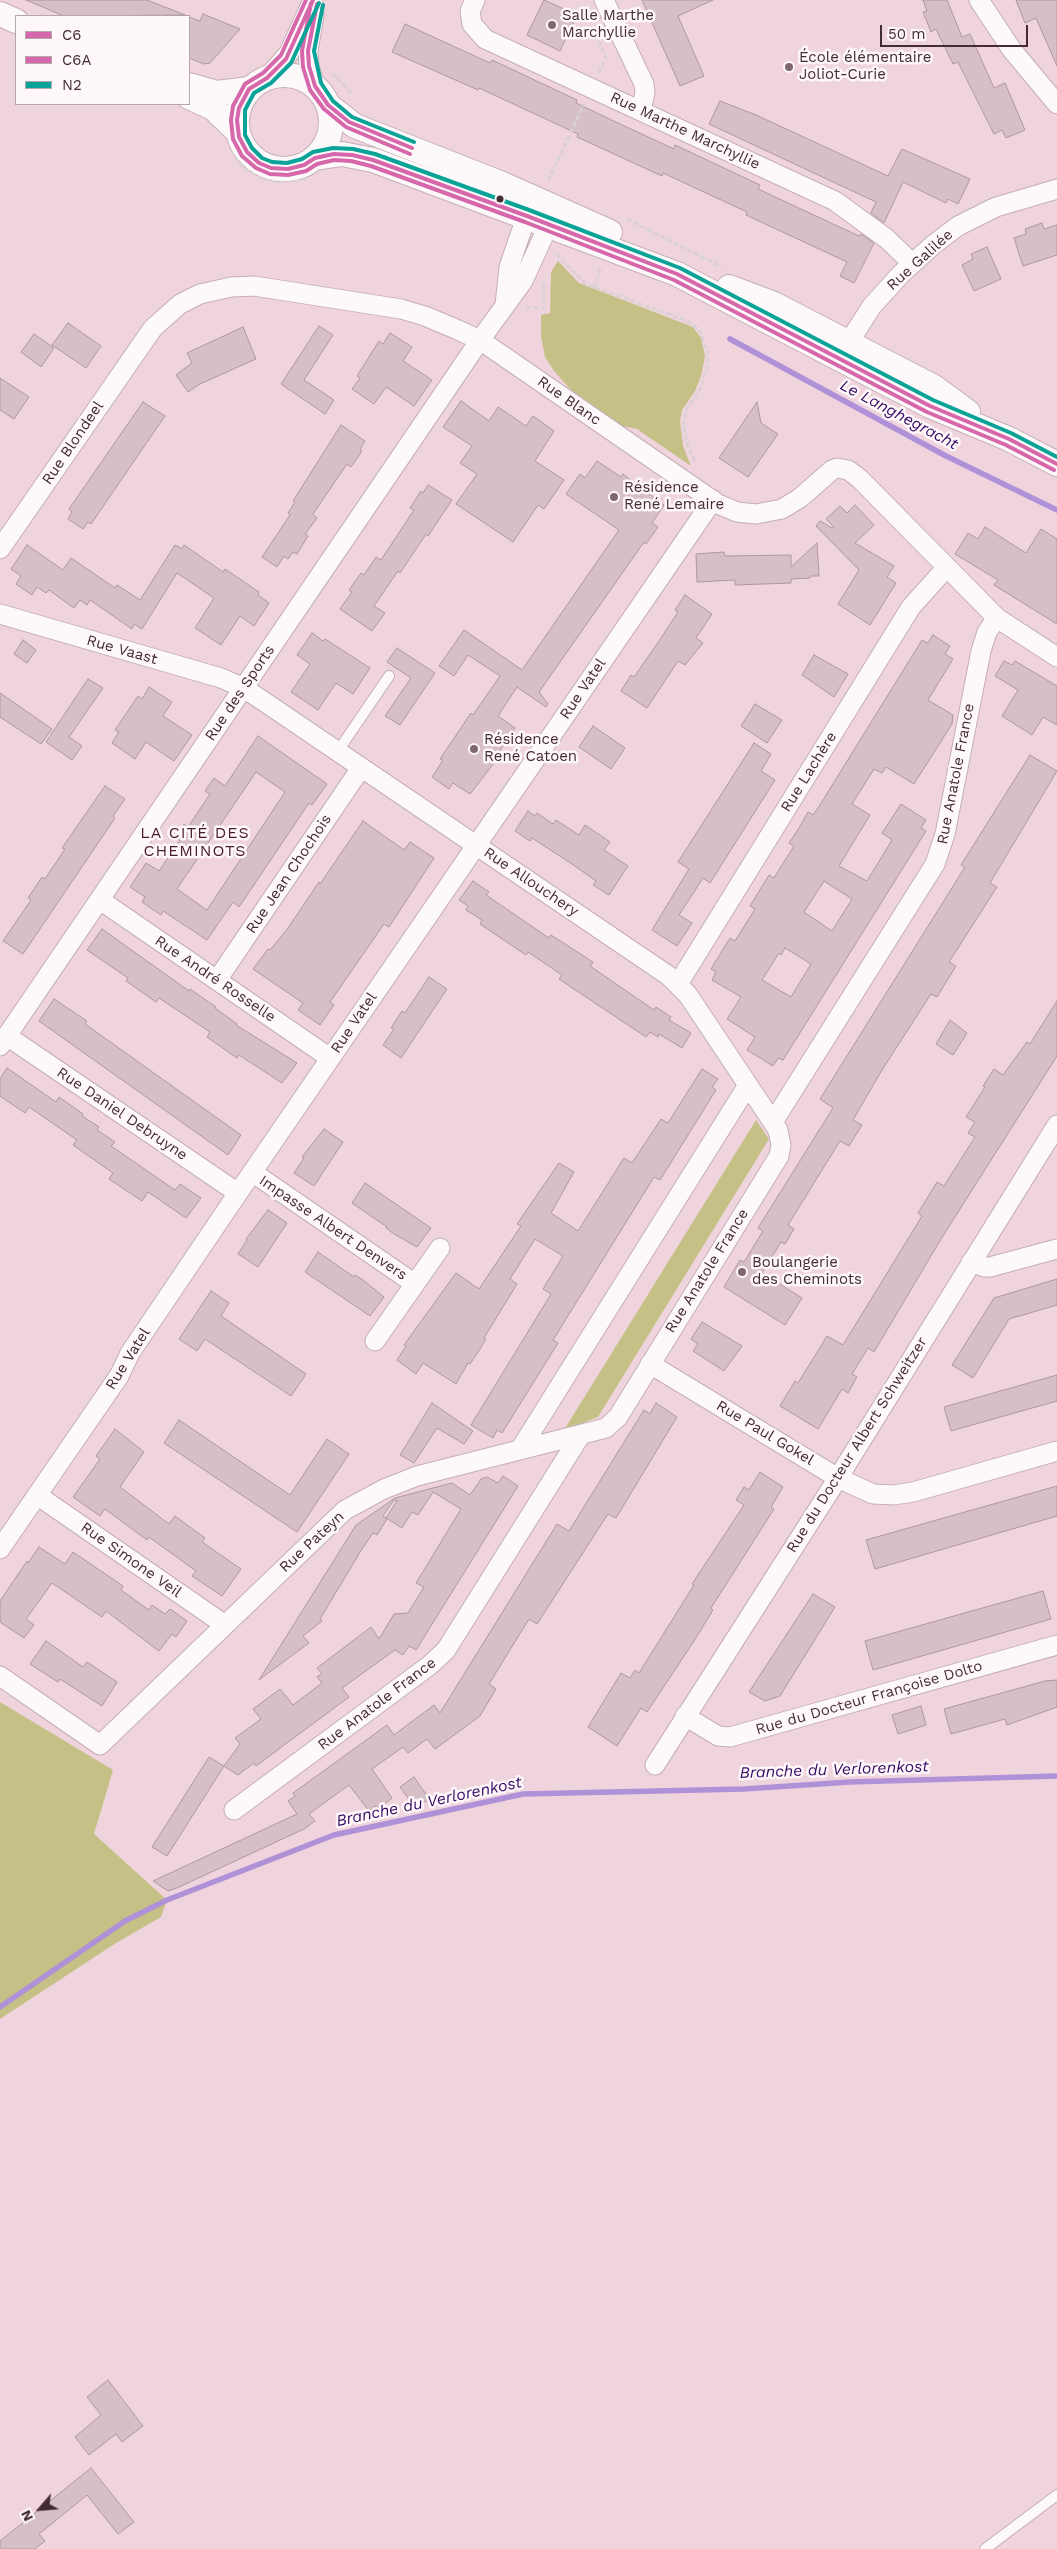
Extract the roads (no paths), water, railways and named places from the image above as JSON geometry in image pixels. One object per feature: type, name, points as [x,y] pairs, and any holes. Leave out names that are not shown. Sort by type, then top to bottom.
[{"type":"street","name":"Rue Marthe Marchyllie","points":[[475,0],[470,11],[472,24],[486,39],[835,201],[887,239],[912,263]]},
{"type":"street","points":[[604,0],[644,84],[646,93],[641,110]]},
{"type":"street","points":[[978,0],[1022,64],[1057,104]]},
{"type":"street","points":[[312,2],[308,58],[331,121],[329,134],[312,168]]},
{"type":"street","points":[[234,141],[239,108],[258,84],[289,53],[312,2]]},
{"type":"street","points":[[0,14],[15,21]]},
{"type":"street","points":[[190,85],[217,92],[292,76],[321,96],[355,126],[846,352],[930,406],[1010,439],[1057,464]]},
{"type":"street","points":[[190,97],[213,108],[234,141],[267,166],[279,169],[312,168],[342,154],[364,158],[530,207]]},
{"type":"street","name":"Rue Galilée","points":[[846,352],[872,306],[912,263],[933,245],[971,219],[1008,202],[1057,189]]},
{"type":"street","points":[[505,305],[508,267],[530,207]]},
{"type":"street","name":"Rue des Sports","points":[[2,1042],[480,340],[528,273],[552,216]]},
{"type":"street","name":"Rue Blanc","points":[[146,337],[170,311],[189,299],[210,291],[243,286],[401,309],[440,322],[480,340],[694,488],[730,510],[744,514],[775,511],[800,498],[832,470],[843,468],[860,479],[998,618],[1057,657]]},
{"type":"street","name":"Rue Blondeel","points":[[0,549],[146,337]]},
{"type":"street","name":"Rue Vatel","points":[[0,1550],[119,1376],[130,1353],[252,1172],[712,500]]},
{"type":"street","name":"Rue Lachère","points":[[678,984],[911,607],[947,567]]},
{"type":"street","name":"Rue Vaast","points":[[0,614],[221,678],[244,688]]},
{"type":"street","name":"Rue Anatole France","points":[[234,1810],[430,1665],[446,1650],[580,1436],[606,1428],[614,1422],[778,1156],[781,1145],[780,1135],[772,1122],[935,864],[945,834],[980,651],[987,632],[998,618]]},
{"type":"street","name":"Rue Allouchery","points":[[244,688],[678,984],[772,1122]]},
{"type":"street","name":"Rue Jean Chochois","points":[[217,980],[361,768]]},
{"type":"street","name":"Rue André Rosselle","points":[[100,900],[330,1058]]},
{"type":"street","name":"Rue Daniel Debruyne","points":[[2,1042],[238,1193]]},
{"type":"street","points":[[521,1448],[748,1085]]},
{"type":"street","name":"Rue du Docteur Albert Schweitzer","points":[[655,1764],[838,1478],[1057,1125]]},
{"type":"street","name":"Impasse Albert Denvers","points":[[252,1172],[415,1284]]},
{"type":"street","name":"Impasse Albert Denvers","points":[[375,1341],[440,1248]]},
{"type":"street","points":[[971,1262],[990,1267],[1057,1249]]},
{"type":"street","name":"Rue Paul Gokel","points":[[650,1364],[838,1478],[873,1494],[894,1495],[913,1492],[1057,1451]]},
{"type":"street","name":"Rue Pateyn","points":[[0,1676],[100,1745],[349,1508],[384,1489],[417,1476],[521,1448],[580,1436]]},
{"type":"street","name":"Rue Simone Veil","points":[[37,1495],[225,1625]]},
{"type":"street","name":"Rue du Docteur Françoise Dolto","points":[[685,1716],[718,1736],[730,1737],[1057,1645]]},
{"type":"lane","points":[[338,751],[389,676]]},
{"type":"lane","points":[[985,2549],[1057,2495]]},
{"type":"waterway","name":"Le Langhegracht","points":[[730,339],[946,456],[1057,510]]},
{"type":"waterway","name":"Branche du Verlorenkost","points":[[0,2007],[125,1921],[167,1900],[334,1835],[523,1794],[744,1789],[850,1782],[1057,1776]]},
{"type":"place","name":"Salle Marthe Marchyllie","points":[[552,25]]},
{"type":"place","name":"École élémentaire Joliot-Curie","points":[[789,67]]},
{"type":"place","name":"Résidence René Lemaire","points":[[614,497]]},
{"type":"place","name":"Résidence René Catoen","points":[[474,749]]},
{"type":"place","name":"Boulangerie des Cheminots","points":[[742,1272]]},
{"type":"district","name":"LA CITÉ DES CHEMINOTS","points":[[195,842]]}]
